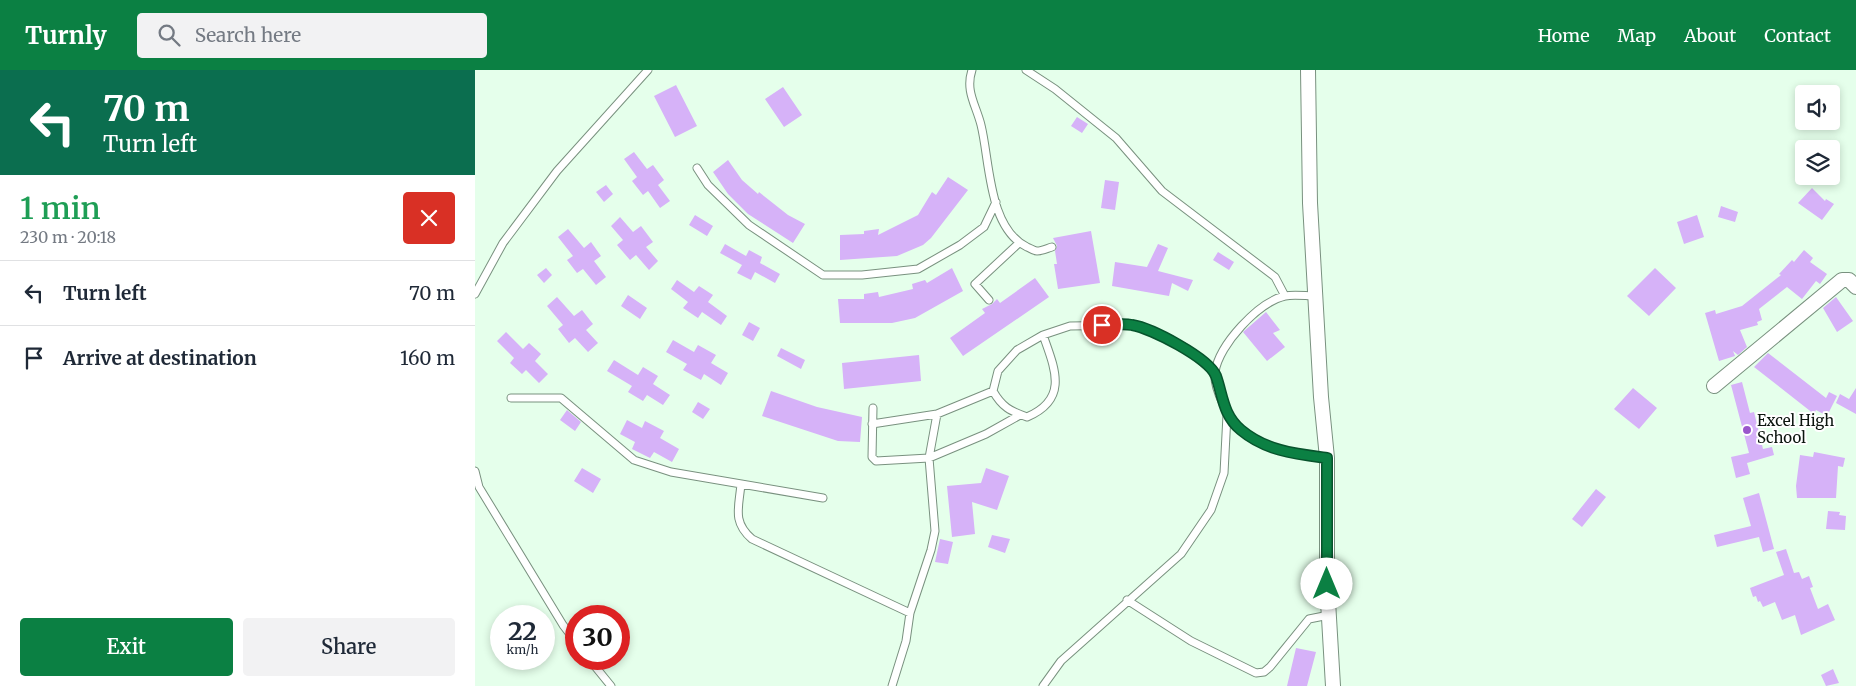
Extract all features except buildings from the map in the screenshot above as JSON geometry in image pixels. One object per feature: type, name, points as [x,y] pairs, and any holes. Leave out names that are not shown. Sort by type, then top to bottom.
[{"type":"street","points":[[1309,70],[1310,203],[1327,458],[1329,615],[1333,686]]},
{"type":"street","points":[[1714,386],[1841,280],[1849,280],[1856,287]]},
{"type":"lane","points":[[475,294],[503,243],[557,171],[648,70]]},
{"type":"lane","points":[[972,70],[969,79],[970,97],[981,124],[987,169],[1004,224],[1019,243],[1036,251],[1052,247]]},
{"type":"lane","points":[[1026,70],[1055,89],[1116,138],[1162,191],[1275,278],[1285,296]]},
{"type":"lane","points":[[697,168],[709,185],[749,225],[823,275],[862,276],[918,269],[960,245],[984,227],[996,202]]},
{"type":"lane","points":[[989,300],[975,284],[1019,243]]},
{"type":"lane","points":[[1215,373],[1220,358],[1248,318],[1266,303],[1285,296],[1315,296]]},
{"type":"lane","points":[[1043,335],[1054,366],[1056,384],[1050,400],[1041,411],[1027,417],[1009,411],[999,403],[993,391],[998,371],[1017,350],[1043,335],[1071,326],[1133,325],[1168,338],[1187,349],[1215,373],[1227,415],[1224,473],[1211,510],[1181,554],[1127,600],[1061,661],[1043,686]]},
{"type":"lane","points":[[872,424],[937,414],[993,391]]},
{"type":"lane","points":[[511,398],[561,398],[634,460],[671,472],[823,498]]},
{"type":"lane","points":[[873,408],[873,459],[929,458],[986,434],[1020,415]]},
{"type":"lane","points":[[891,686],[906,641],[910,613],[931,550],[935,530],[929,458],[937,414]]},
{"type":"lane","points":[[1227,415],[1241,430],[1281,452],[1327,458]]},
{"type":"lane","points":[[475,471],[479,487],[565,628]]},
{"type":"lane","points":[[741,484],[738,519],[741,530],[752,539],[910,613]]},
{"type":"lane","points":[[1127,600],[1191,640],[1256,673],[1263,672],[1270,667],[1309,620],[1329,615]]},
{"type":"lane","points":[[598,670],[611,686]]},
{"type":"place","name":"Excel High School","points":[[1747,430]]},
{"type":"route","points":[[1102,325],[1133,325],[1168,338],[1187,349],[1215,373],[1227,415],[1241,430],[1281,452],[1327,458],[1327,584]]}]
